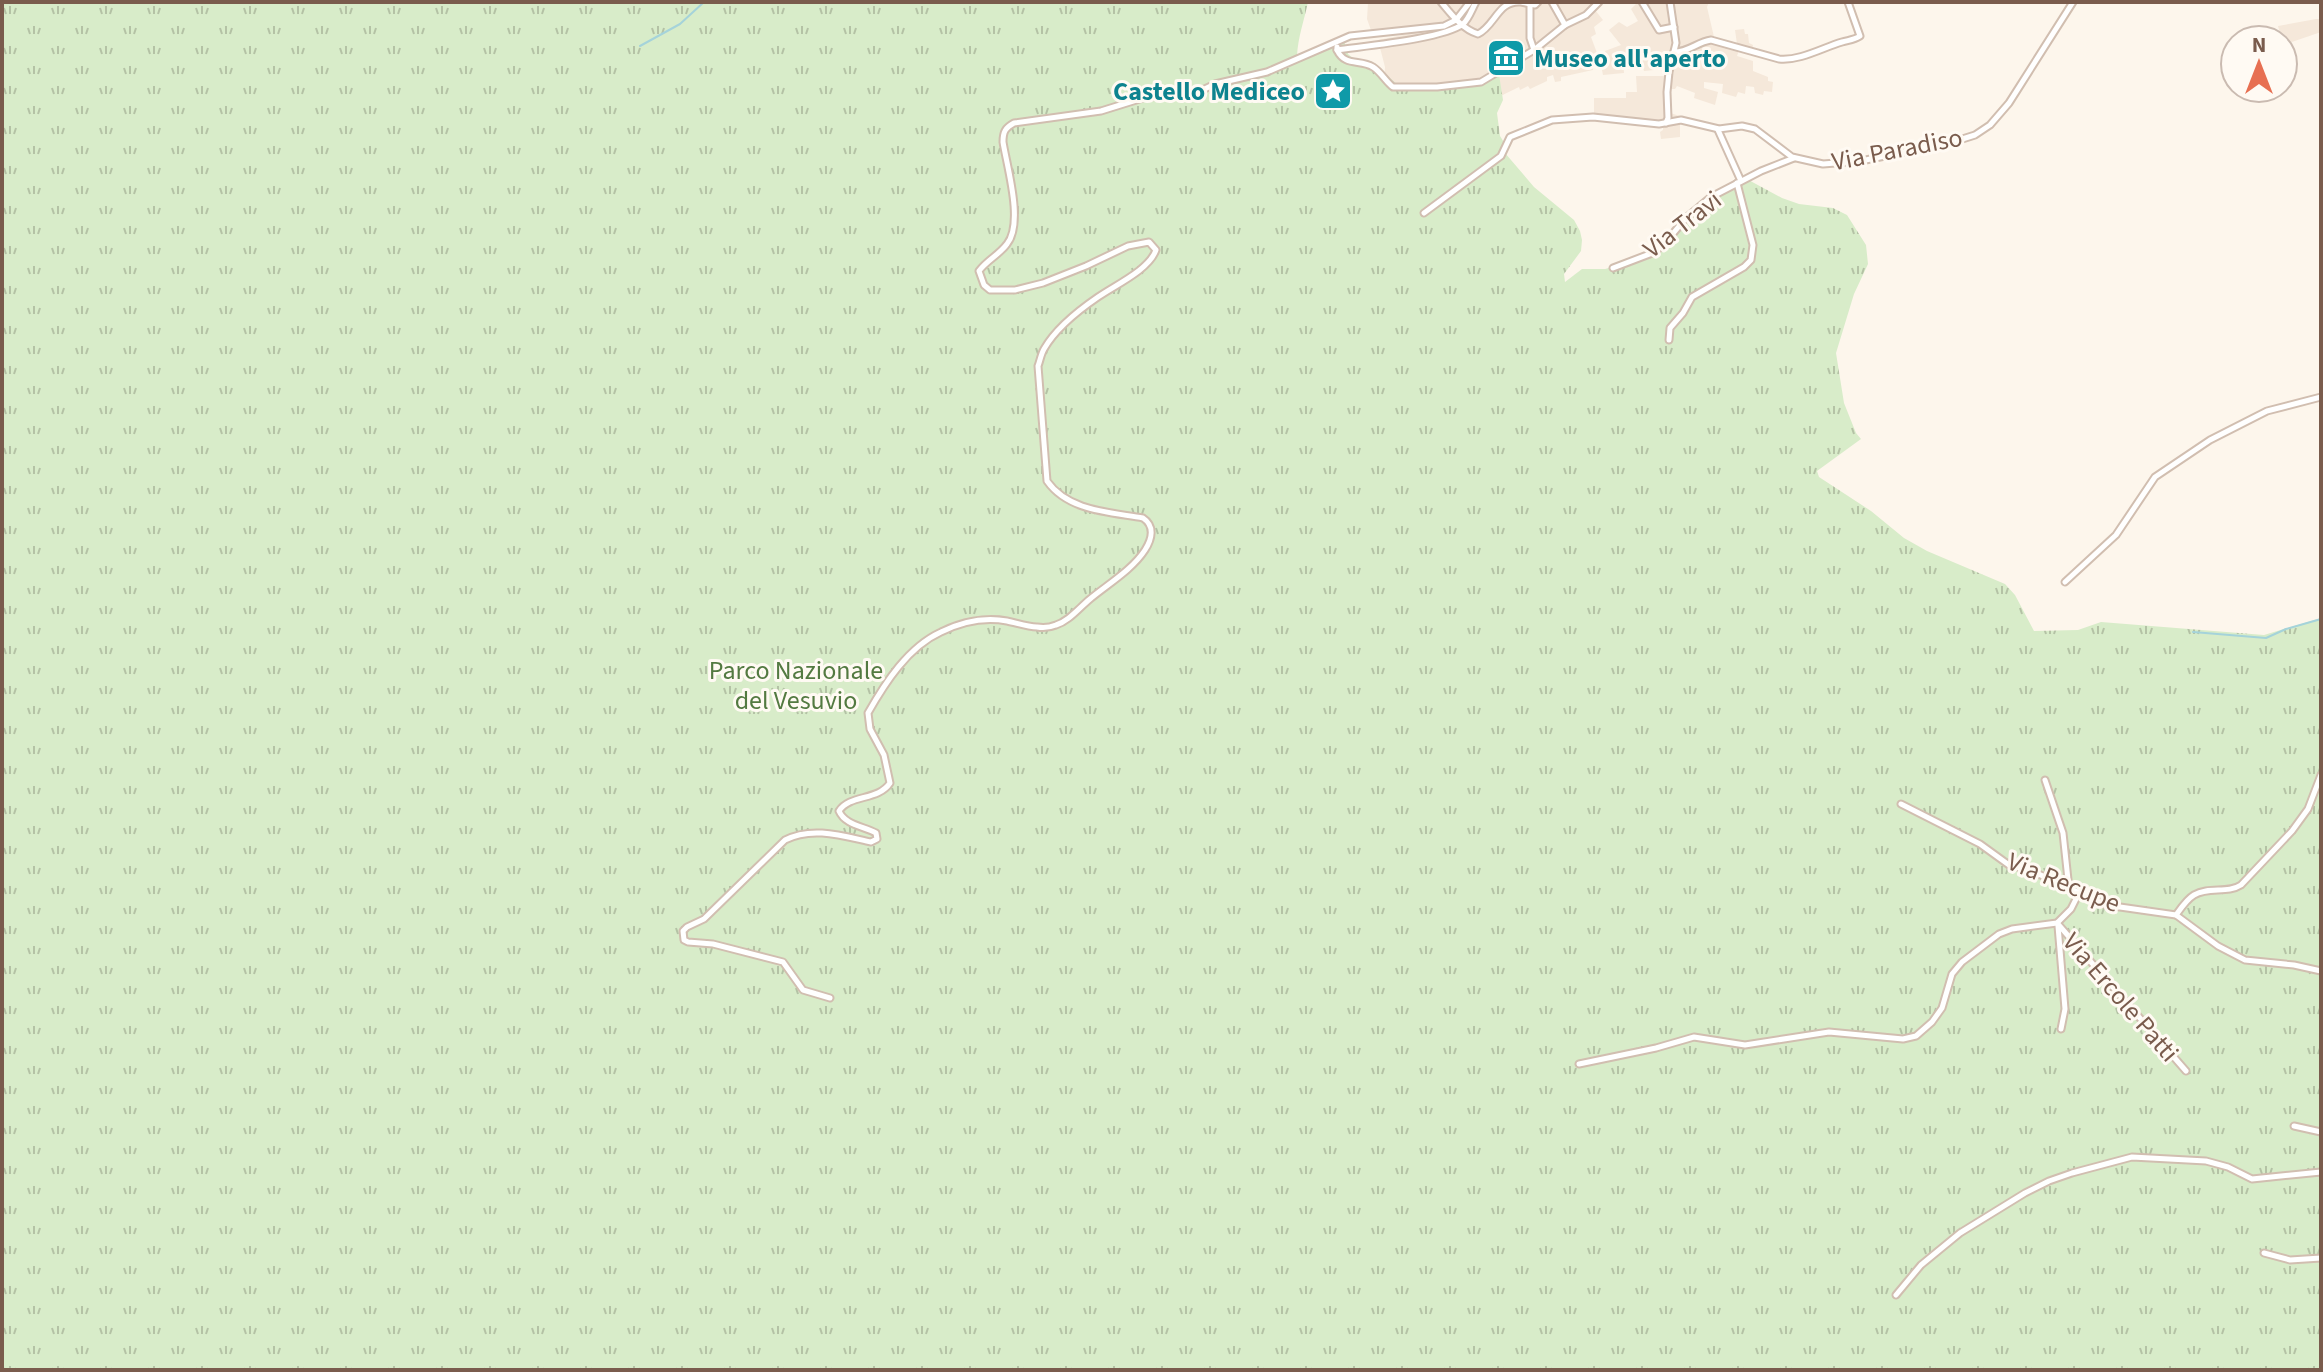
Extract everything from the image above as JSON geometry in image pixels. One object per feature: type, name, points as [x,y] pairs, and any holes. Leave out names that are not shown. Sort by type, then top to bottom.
[{"type":"street","points":[[1441,2],[1456,20],[1478,34],[1488,28],[1499,11],[1508,4],[1523,2],[1530,5],[1538,2]]},
{"type":"street","points":[[1337,46],[1350,36],[1363,33],[1444,26],[1456,20],[1473,2]]},
{"type":"street","points":[[830,998],[803,990],[783,962],[713,944],[688,942],[684,940],[683,931],[704,919],[785,840],[797,834],[832,834],[871,842],[877,839],[876,833],[848,822],[839,811],[844,803],[878,793],[890,783],[884,755],[868,722],[868,713],[887,682],[917,648],[940,632],[981,619],[1037,627],[1055,626],[1068,619],[1135,562],[1145,549],[1152,530],[1143,518],[1082,506],[1055,493],[1047,481],[1038,366],[1044,349],[1079,311],[1129,277],[1151,259],[1156,250],[1149,242],[1128,246],[1043,283],[1015,290],[990,290],[984,285],[979,271],[1008,244],[1012,234],[1013,198],[1003,142],[1007,127],[1014,123],[1101,111],[1146,97],[1182,96],[1215,84],[1267,72],[1337,46],[1404,40],[1444,32],[1462,25],[1473,2]]},
{"type":"street","points":[[1552,2],[1565,25]]},
{"type":"street","points":[[1337,46],[1340,56],[1370,64],[1389,86],[1437,87],[1481,82],[1534,50],[1565,25],[1586,15],[1599,2]]},
{"type":"street","points":[[1642,2],[1659,30],[1674,27]]},
{"type":"street","points":[[1666,124],[1668,82],[1676,43],[1670,2]]},
{"type":"street","points":[[1674,52],[1687,51],[1711,40],[1779,59],[1803,56],[1846,40],[1856,40],[1860,36],[1848,2]]},
{"type":"street","name":"Via Paradiso","points":[[1424,213],[1501,156],[1510,137],[1552,120],[1593,117],[1666,124],[1681,120],[1717,129],[1748,127],[1794,158],[1823,164],[1861,161],[1975,135],[1990,125],[2009,103],[2073,2]]},
{"type":"street","points":[[1530,5],[1530,38],[1534,50]]},
{"type":"street","points":[[1669,340],[1670,328],[1692,297],[1751,260],[1753,245],[1739,182],[1717,129]]},
{"type":"street","name":"Via Travi","points":[[1613,268],[1655,252],[1703,203],[1739,182],[1794,158]]},
{"type":"street","points":[[2065,582],[2116,535],[2155,477],[2210,440],[2267,411],[2321,397]]},
{"type":"street","points":[[2176,915],[2190,897],[2199,892],[2226,891],[2241,885],[2292,831],[2308,809],[2321,775]]},
{"type":"street","points":[[2045,780],[2063,833],[2069,889]]},
{"type":"street","name":"Via Recupe","points":[[1901,804],[1980,844],[2009,865],[2032,871],[2116,907],[2176,915],[2218,946],[2245,960],[2321,971]]},
{"type":"street","points":[[1579,1064],[1694,1037],[1745,1045],[1829,1032],[1903,1039],[1916,1036],[1942,1008],[1952,974],[1975,951],[2012,929],[2058,924],[2079,893]]},
{"type":"street","points":[[2058,924],[2065,1009],[2061,1029]]},
{"type":"street","name":"Via Ercole Patti","points":[[2058,924],[2186,1071]]},
{"type":"street","points":[[2294,1126],[2321,1132]]},
{"type":"street","points":[[1896,1295],[1921,1265],[1960,1233],[2025,1193],[2072,1173],[2128,1157],[2206,1161],[2228,1167],[2252,1179],[2321,1172]]},
{"type":"street","points":[[2264,1253],[2290,1260],[2321,1258]]},
{"type":"shaded area","points":[[1603,2],[1595,10],[1603,20],[1594,27],[1596,34],[1591,37],[1597,53],[1593,54],[1593,70],[1561,77],[1561,81],[1555,82],[1553,75],[1530,89],[1528,86],[1520,90],[1519,87],[1472,110],[1383,104],[1385,67],[1378,40],[1414,33],[1372,33],[1367,19],[1368,3]]},
{"type":"shaded area","points":[[1638,2],[1709,2],[1707,7],[1714,37],[1737,44],[1735,30],[1744,29],[1749,43],[1753,45],[1752,53],[1739,50],[1737,56],[1753,61],[1753,71],[1773,82],[1772,92],[1764,91],[1763,95],[1755,93],[1754,87],[1746,86],[1745,94],[1738,92],[1736,97],[1722,93],[1723,84],[1704,82],[1704,88],[1718,92],[1715,105],[1694,98],[1695,93],[1677,86],[1669,89],[1670,113],[1680,116],[1680,137],[1661,139],[1663,124],[1594,117],[1594,98],[1626,98],[1626,92],[1637,92],[1636,76],[1666,76],[1668,68],[1655,65],[1654,70],[1644,71],[1636,58],[1623,59],[1624,73],[1603,75],[1601,65],[1609,63],[1605,51],[1621,45],[1609,30],[1619,22],[1627,27],[1638,21],[1631,9]]},
{"type":"shaded area","points":[[2321,19],[2321,32],[2299,40],[2299,24],[2289,24]]},
{"type":"green space","name":"Parco Nazionale del Vesuvio","points":[[2,2],[1308,2],[1297,56],[1343,37],[1348,54],[1356,61],[1371,61],[1399,86],[1478,81],[1498,68],[1503,100],[1497,113],[1505,153],[1534,187],[1574,220],[1580,231],[1581,251],[1564,274],[1565,282],[1582,269],[1605,269],[1660,249],[1680,222],[1703,199],[1743,177],[1782,198],[1799,204],[1833,208],[1847,215],[1866,245],[1868,264],[1854,294],[1836,353],[1844,403],[1861,439],[1817,471],[1819,477],[1871,511],[1904,538],[2005,584],[2015,595],[2034,631],[2078,630],[2101,622],[2264,635],[2321,618],[2321,1370],[2,1370]]},
{"type":"waterway","points":[[640,46],[680,24],[704,2]]},
{"type":"waterway","points":[[2193,632],[2266,638],[2321,619]]},
{"type":"place","name":"Museo all'aperto","points":[[1506,58]]},
{"type":"place","name":"Castello Mediceo","points":[[1333,91]]}]
